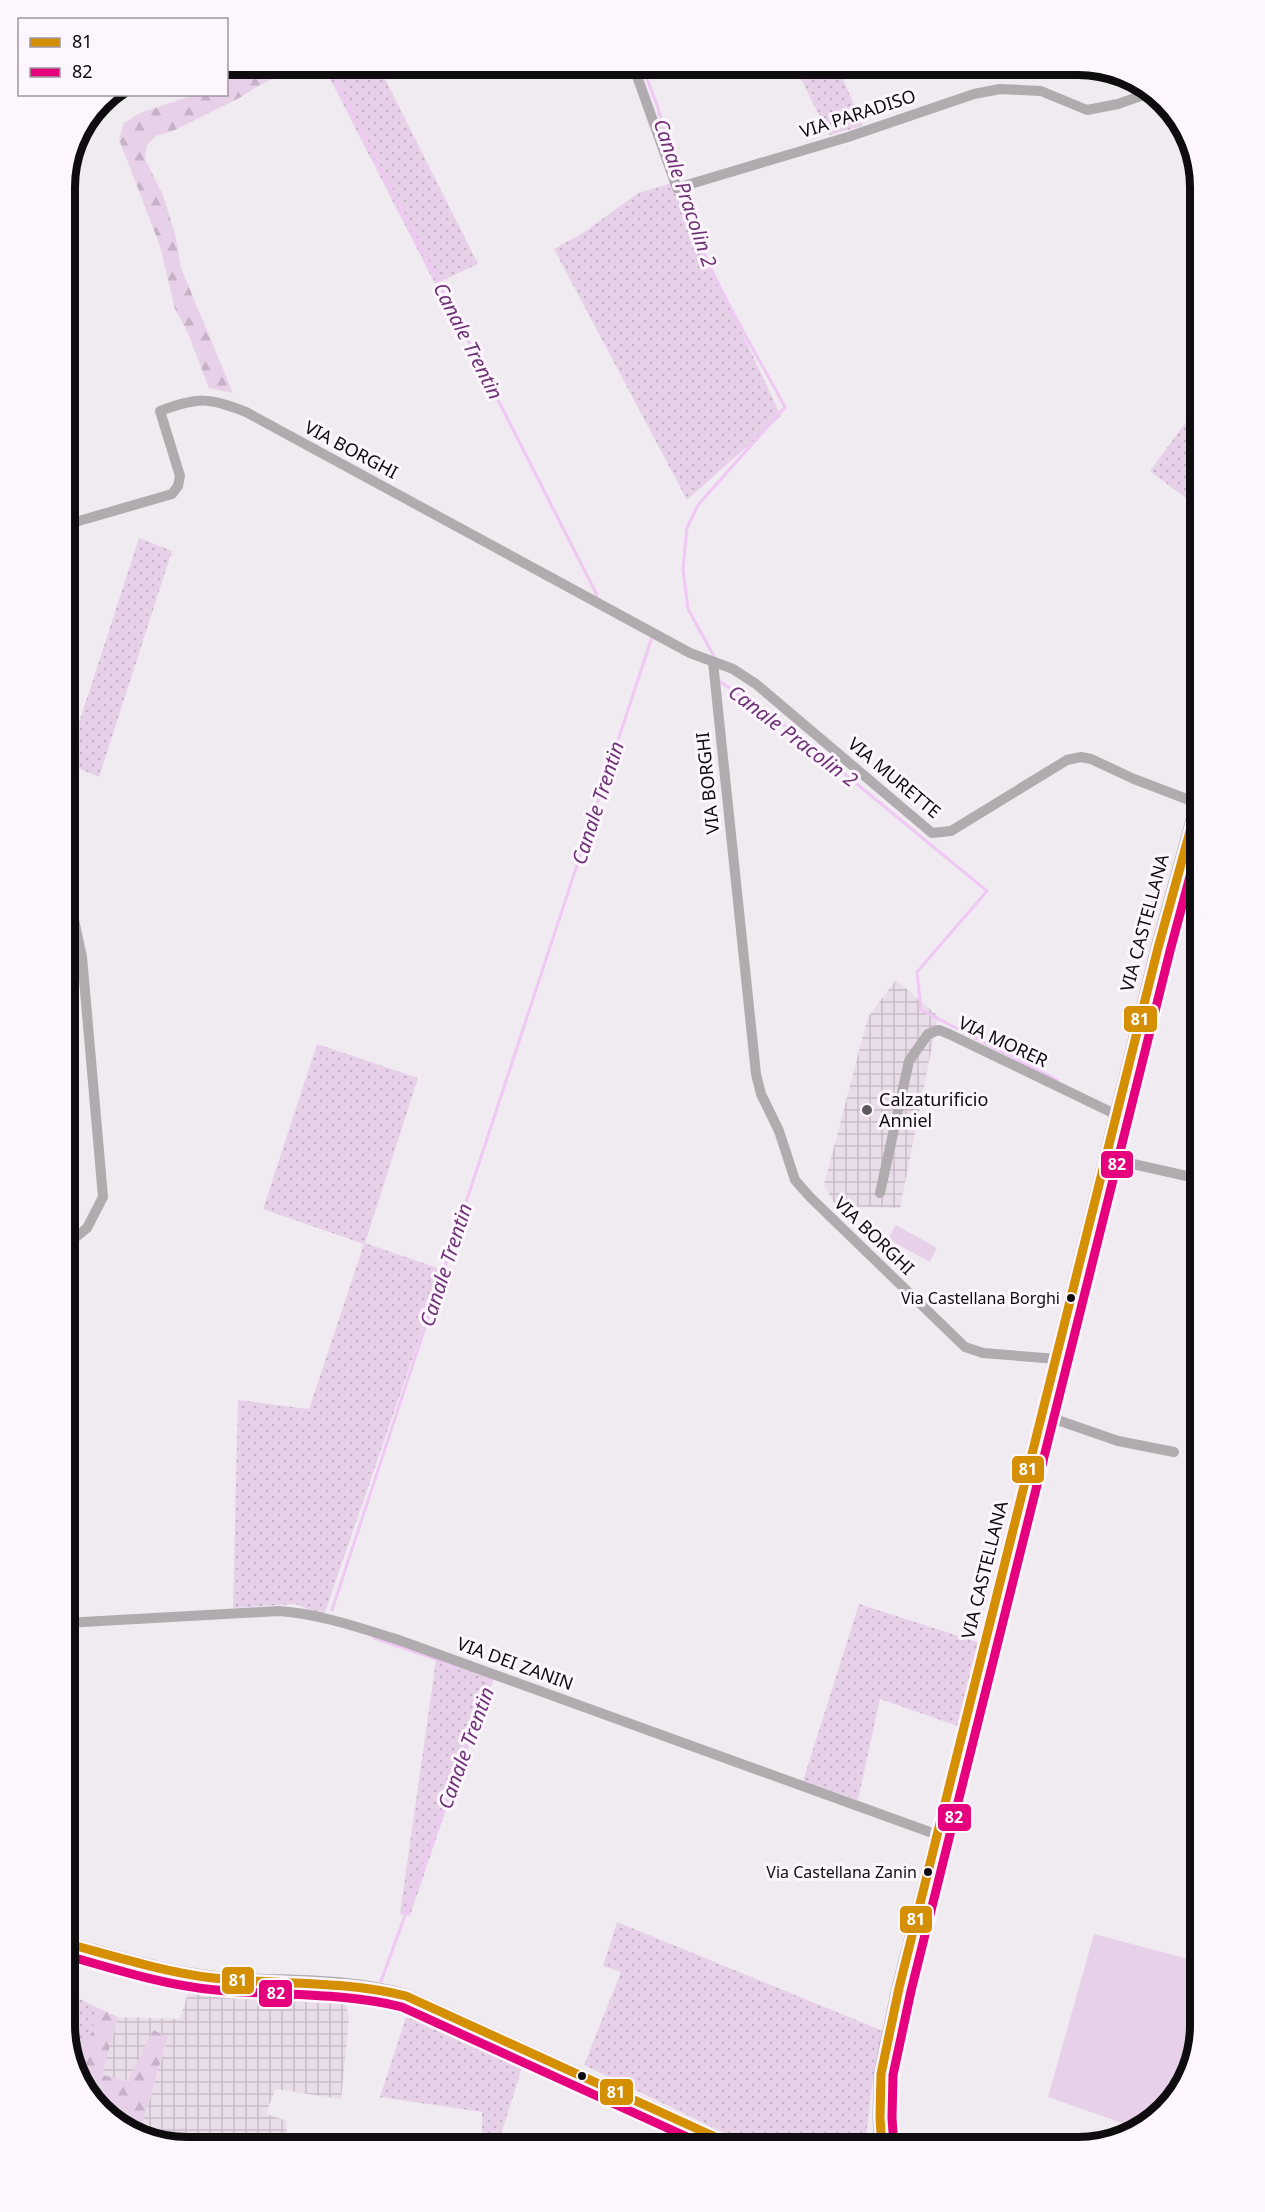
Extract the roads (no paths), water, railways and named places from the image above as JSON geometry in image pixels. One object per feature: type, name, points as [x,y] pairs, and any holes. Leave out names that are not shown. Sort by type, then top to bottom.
[{"type":"main road","name":"VIA CASTELLANA","points":[[882,2137],[880,2099],[884,2055],[899,1988],[1158,948],[1190,832]]},
{"type":"street","name":"VIA PARADISO","points":[[636,75],[677,188],[848,137],[974,94],[1000,89],[1041,91],[1087,110],[1118,104],[1142,96]]},
{"type":"street","name":"VIA BORGHI","points":[[75,522],[172,494],[178,486],[180,476],[160,411],[187,401],[214,400],[246,412],[690,653],[713,662],[756,1074],[761,1094],[779,1131],[795,1180],[965,1347],[983,1353],[1057,1359]]},
{"type":"street","name":"VIA MURETTE","points":[[713,662],[733,669],[756,684],[932,833],[951,831],[1067,760],[1081,757],[1091,759],[1134,778],[1190,796]]},
{"type":"street","points":[[75,924],[82,957],[103,1197],[87,1228],[75,1238]]},
{"type":"street","name":"VIA MORER","points":[[880,1193],[909,1061],[928,1034],[939,1030],[1117,1114]]},
{"type":"street","points":[[1106,1158],[1190,1177]]},
{"type":"street","points":[[1043,1415],[1118,1441],[1174,1452]]},
{"type":"street","name":"VIA DEI ZANIN","points":[[75,1622],[279,1611],[308,1613],[333,1619],[396,1639],[938,1835]]},
{"type":"street","points":[[75,1946],[170,1970],[214,1978],[364,1988],[406,1996],[715,2137]]},
{"type":"waterway","name":"Canale Trentin","points":[[333,75],[597,595],[596,598]]},
{"type":"waterway","name":"Canale Pracolin 2","points":[[646,75],[658,108],[673,163]]},
{"type":"waterway","name":"Canale Pracolin 2","points":[[681,190],[701,247],[741,328],[785,407],[698,505],[687,528],[683,569],[688,609],[715,658]]},
{"type":"waterway","name":"Canale Trentin","points":[[332,1610],[652,637]]},
{"type":"waterway","name":"Canale Pracolin 2","points":[[719,681],[795,733],[987,891],[917,972],[921,1010],[1057,1080]]},
{"type":"waterway","name":"Canale Trentin","points":[[374,1638],[456,1666]]},
{"type":"waterway","name":"Canale Trentin","points":[[381,1981],[492,1679],[490,1678]]},
{"type":"waterway","name":"Canale Trentin","points":[[414,2008],[451,2024]]},
{"type":"waterway","name":"Canale Trentin","points":[[571,2079],[696,2137]]},
{"type":"place","name":"Calzaturificio Anniel","points":[[867,1110]]},
{"type":"place","name":"Via Castellana Borghi","points":[[1071,1298]]},
{"type":"place","name":"Via Castellana Zanin","points":[[928,1872]]}]
